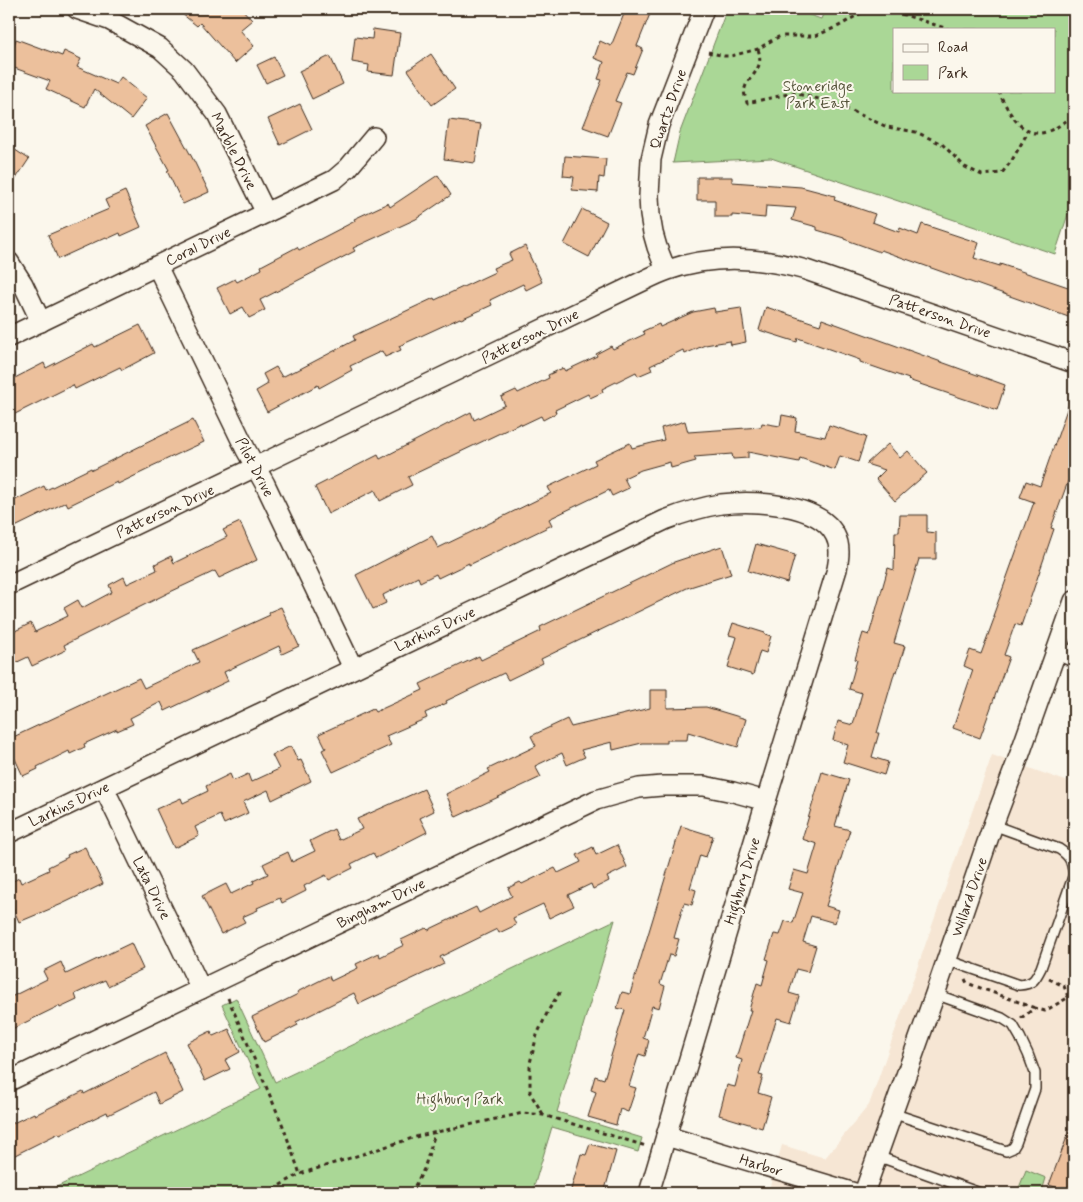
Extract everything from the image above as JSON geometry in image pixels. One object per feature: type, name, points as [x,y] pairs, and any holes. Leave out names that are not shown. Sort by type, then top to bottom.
[{"type":"street","name":"Marble Drive","points":[[77,9],[109,20],[143,38],[160,48],[184,70],[217,114],[266,214]]},
{"type":"street","name":"Quartz Drive","points":[[666,270],[657,246],[650,215],[651,159],[660,126],[704,9]]},
{"type":"street","name":"Coral Drive","points":[[9,337],[334,180],[348,168],[374,137]]},
{"type":"street","name":"Patterson Drive","points":[[9,585],[666,270],[690,264],[724,259],[763,260],[785,264],[1074,363]]},
{"type":"street","points":[[9,262],[23,284],[40,322]]},
{"type":"street","name":"Pilot Drive","points":[[157,266],[246,450],[265,484],[353,668]]},
{"type":"street","name":"Larkins Drive","points":[[9,833],[353,668],[683,513],[720,504],[740,502],[800,510],[819,518],[836,536],[839,552],[838,569]]},
{"type":"street","name":"Highbury Drive","points":[[649,1193],[766,801],[838,569]]},
{"type":"street","name":"Willard Drive","points":[[864,1193],[993,825],[1017,762],[1066,654],[1074,601]]},
{"type":"street","name":"Bingham Drive","points":[[9,1081],[596,800],[639,788],[704,786],[766,801]]},
{"type":"street","name":"Lata Drive","points":[[104,788],[201,989]]},
{"type":"street","name":"Harbor","points":[[666,1136],[855,1193]]},
{"type":"lane","points":[[947,960],[1019,985],[1029,984],[1036,978],[1041,968],[1074,874],[1072,862],[1059,849],[993,825]]},
{"type":"lane","points":[[892,1113],[1006,1152],[1013,1148],[1032,1098],[1035,1089],[1035,1072],[1013,1025],[1002,1018],[935,994]]},
{"type":"lane","points":[[877,1156],[980,1193]]},
{"type":"path","points":[[708,52],[731,56],[758,49],[781,36],[815,36],[840,26],[870,9]]},
{"type":"path","points":[[886,9],[945,28]]},
{"type":"path","points":[[758,49],[761,58],[760,64],[746,83],[744,89],[747,103],[794,93],[819,99],[887,127],[916,132],[942,144],[965,167],[982,175],[1002,173],[1028,132]]},
{"type":"path","points":[[999,92],[1009,112],[1028,132],[1038,134],[1052,130],[1074,115]]},
{"type":"path","points":[[962,974],[967,983],[1045,1011],[1074,994]]},
{"type":"path","points":[[1048,979],[1064,986],[1068,997]]},
{"type":"path","points":[[543,1115],[530,1093],[530,1063],[537,1035],[548,1011],[561,990]]},
{"type":"path","points":[[228,998],[283,1126],[300,1174]]},
{"type":"path","points":[[1013,1025],[1036,1008]]},
{"type":"path","points":[[266,1193],[300,1174],[419,1136],[523,1113],[543,1115],[652,1148]]},
{"type":"path","points":[[410,1193],[424,1168],[435,1132]]},
{"type":"shaded area","points":[[992,755],[1074,784],[1074,1193],[768,1193],[782,1145],[825,1158],[869,1105]]},
{"type":"green space","name":"Stoneridge Park East","points":[[727,9],[793,9],[821,19],[825,9],[1074,9],[1074,196],[1055,254],[771,158],[673,163],[680,132]]},
{"type":"green space","name":"Highbury Park","points":[[615,920],[557,1112],[642,1138],[638,1152],[552,1127],[532,1193],[44,1193],[261,1089],[222,1005],[236,998],[275,1082]]},
{"type":"green space","points":[[1026,1170],[1046,1178],[1042,1191],[1047,1193],[1017,1193]]},
{"type":"building","points":[[176,9],[242,9],[252,20],[240,30],[254,46],[235,63],[200,23],[197,26]]},
{"type":"building","points":[[626,9],[652,9],[637,46],[643,49],[633,74],[627,72],[615,101],[621,103],[608,136],[583,127],[602,80],[598,79],[604,62],[594,58],[600,41],[611,46]]},
{"type":"building","points":[[373,29],[400,33],[394,75],[368,72],[369,65],[352,62],[355,37],[372,39]]},
{"type":"building","points":[[16,39],[62,56],[64,51],[81,59],[77,67],[116,84],[121,77],[147,98],[131,119],[94,89],[85,107],[46,89],[50,81],[9,66],[9,60]]},
{"type":"building","points":[[431,54],[455,89],[432,105],[408,70]]},
{"type":"building","points":[[330,56],[343,84],[312,99],[299,71]]},
{"type":"building","points":[[274,57],[283,75],[266,83],[257,65]]},
{"type":"building","points":[[300,104],[312,129],[280,145],[268,119]]},
{"type":"building","points":[[168,113],[209,192],[183,204],[167,171],[169,170],[145,126]]},
{"type":"building","points":[[449,120],[481,124],[475,163],[444,159]]},
{"type":"building","points":[[9,146],[29,159],[9,189]]},
{"type":"building","points":[[565,156],[606,159],[604,178],[599,177],[598,192],[572,190],[574,177],[563,176]]},
{"type":"building","points":[[438,175],[451,195],[416,219],[353,248],[355,251],[260,300],[265,310],[249,318],[243,307],[230,314],[217,288],[235,279],[237,282],[262,269],[261,266],[297,247],[299,250],[355,221],[354,219],[388,203],[390,207]]},
{"type":"building","points":[[697,177],[732,177],[732,182],[801,187],[835,196],[834,200],[875,214],[872,222],[899,232],[900,228],[918,235],[922,224],[979,243],[974,258],[1000,266],[1000,264],[1074,289],[1074,319],[881,250],[880,252],[817,230],[817,227],[792,220],[796,208],[766,206],[765,218],[732,215],[732,217],[715,217],[715,200],[697,200]]},
{"type":"building","points":[[125,191],[141,227],[121,236],[120,233],[107,239],[106,237],[58,259],[48,235],[109,209],[105,200]]},
{"type":"building","points":[[582,209],[607,222],[589,257],[564,244]]},
{"type":"building","points":[[525,246],[542,282],[526,290],[523,284],[490,300],[492,305],[399,346],[401,350],[385,357],[382,351],[350,366],[352,370],[319,388],[318,385],[267,412],[256,391],[268,384],[263,374],[276,367],[282,377],[296,371],[355,340],[353,336],[495,272],[493,268],[512,260],[509,254]]},
{"type":"building","points":[[766,307],[820,325],[822,319],[1005,385],[997,410],[908,380],[860,362],[860,360],[798,338],[797,342],[759,330]]},
{"type":"building","points":[[714,308],[715,312],[741,308],[746,342],[731,345],[730,341],[705,345],[685,354],[683,350],[650,366],[652,370],[638,376],[636,372],[602,389],[603,392],[590,398],[588,394],[555,410],[556,413],[543,420],[541,416],[522,425],[521,423],[408,477],[412,485],[380,501],[375,490],[328,514],[315,487],[378,455],[380,459],[471,412],[474,420],[505,405],[501,397],[516,390],[518,393],[549,378],[548,375],[563,368],[565,371],[597,356],[596,354],[611,346],[613,349],[645,334],[643,331],[659,324],[660,327],[693,312]]},
{"type":"building","points":[[140,325],[154,353],[122,370],[120,367],[75,389],[73,385],[9,417],[9,381],[44,363],[46,368],[93,344],[95,347]]},
{"type":"building","points":[[1073,392],[1074,465],[1051,528],[1054,529],[1021,626],[1015,624],[1004,655],[1009,657],[980,738],[953,728],[973,670],[964,666],[970,650],[981,654],[1034,502],[1020,497],[1026,481],[1040,486]]},
{"type":"building","points":[[782,415],[797,418],[795,431],[825,437],[829,425],[866,437],[858,462],[840,456],[835,470],[800,458],[799,462],[748,452],[748,458],[733,459],[732,454],[694,457],[696,461],[671,468],[670,462],[641,470],[624,478],[629,488],[612,496],[609,490],[549,519],[552,525],[469,565],[469,563],[438,578],[436,574],[420,582],[418,577],[383,595],[386,603],[373,609],[356,575],[432,536],[438,548],[492,522],[551,493],[548,487],[596,464],[594,460],[630,443],[632,448],[664,440],[661,428],[685,421],[688,432],[761,427],[762,423],[780,426]]},
{"type":"building","points":[[193,420],[204,442],[118,484],[117,482],[68,506],[66,502],[9,530],[9,503],[44,486],[46,490],[91,468],[92,470]]},
{"type":"building","points":[[888,444],[900,458],[908,451],[927,473],[895,501],[876,479],[885,470],[866,464]]},
{"type":"building","points":[[900,515],[927,515],[927,532],[936,533],[936,559],[919,559],[894,643],[905,646],[897,672],[895,671],[872,757],[888,762],[884,775],[843,762],[848,745],[833,740],[838,721],[853,725],[862,693],[849,689],[857,660],[855,659],[863,633],[869,635],[888,568],[894,570],[895,532],[899,532]]},
{"type":"building","points":[[240,522],[257,560],[219,578],[215,571],[168,593],[64,645],[66,650],[32,666],[28,657],[9,666],[9,634],[31,623],[35,632],[68,616],[64,608],[78,600],[82,608],[112,592],[109,585],[124,577],[127,584],[157,570],[155,564],[171,556],[174,563],[227,537],[223,530]]},
{"type":"building","points":[[756,544],[795,555],[787,583],[748,571]]},
{"type":"building","points":[[722,546],[731,574],[687,588],[541,659],[543,663],[508,680],[504,673],[446,701],[447,703],[425,713],[427,718],[386,736],[391,745],[333,772],[322,750],[326,748],[319,734],[373,709],[375,712],[423,690],[420,684],[479,656],[481,660],[541,631],[540,627],[674,562]]},
{"type":"building","points":[[281,607],[299,646],[282,654],[279,646],[224,672],[228,681],[165,711],[161,702],[130,718],[133,724],[84,744],[85,747],[70,754],[69,751],[23,776],[9,746],[9,739],[139,678],[144,688],[199,662],[193,650],[270,615],[269,612]]},
{"type":"building","points":[[733,623],[771,636],[766,653],[760,651],[753,675],[728,667],[737,637],[729,635]]},
{"type":"building","points":[[650,690],[667,690],[667,708],[706,707],[746,719],[738,747],[688,732],[687,740],[667,740],[667,743],[642,743],[613,750],[612,742],[581,750],[585,757],[567,765],[562,753],[535,766],[541,777],[456,817],[446,794],[490,772],[488,769],[536,746],[531,736],[567,719],[571,727],[650,708]]},
{"type":"building","points":[[291,746],[298,761],[301,760],[311,781],[272,800],[268,790],[243,802],[248,813],[224,824],[220,815],[195,827],[199,836],[174,848],[156,809],[181,798],[183,803],[208,791],[206,786],[230,774],[233,781],[248,774],[251,782],[279,769],[272,755]]},
{"type":"building","points":[[822,772],[849,780],[835,826],[850,830],[826,906],[839,910],[835,923],[811,916],[803,942],[816,946],[808,972],[796,969],[789,993],[799,996],[791,1022],[777,1018],[759,1075],[763,1076],[758,1093],[771,1097],[762,1128],[719,1115],[727,1085],[735,1087],[742,1060],[736,1058],[751,1010],[749,1010],[757,983],[762,985],[769,960],[766,959],[774,934],[780,935],[785,921],[793,923],[803,893],[788,889],[794,870],[808,874],[817,844],[802,839]]},
{"type":"building","points":[[424,789],[434,811],[420,818],[427,832],[376,858],[373,853],[351,864],[353,868],[329,880],[326,875],[304,886],[306,891],[282,903],[280,898],[257,908],[258,910],[242,917],[245,922],[221,934],[202,896],[226,884],[231,894],[254,883],[253,881],[268,874],[263,864],[288,852],[292,862],[315,851],[310,841],[334,829],[339,840],[362,829],[357,819]]},
{"type":"building","points":[[681,826],[713,836],[706,857],[700,855],[690,888],[696,890],[692,905],[684,903],[674,938],[679,939],[674,956],[669,955],[660,984],[665,986],[659,1008],[652,1006],[643,1038],[649,1040],[645,1056],[639,1054],[629,1086],[636,1088],[628,1112],[620,1109],[616,1125],[588,1117],[596,1092],[591,1090],[595,1076],[604,1079],[625,1010],[617,1008],[622,992],[630,994]]},
{"type":"building","points":[[617,845],[627,867],[607,877],[609,881],[593,889],[591,884],[568,895],[574,906],[549,918],[543,904],[513,918],[516,925],[499,933],[497,929],[440,957],[444,964],[359,1004],[354,993],[296,1022],[298,1025],[264,1042],[252,1017],[329,976],[331,981],[358,968],[356,964],[379,953],[380,957],[404,945],[401,940],[426,928],[428,930],[476,907],[479,913],[512,896],[508,888],[520,882],[522,884],[555,868],[558,873],[581,862],[577,855],[593,847],[596,855]]},
{"type":"building","points":[[85,847],[103,884],[19,922],[9,899],[9,883],[19,878],[21,883],[49,870],[48,867],[68,857],[67,855]]},
{"type":"building","points":[[131,943],[143,969],[108,986],[105,980],[75,994],[77,1000],[60,1008],[59,1006],[12,1029],[9,1021],[9,998],[47,979],[43,971],[61,962],[66,974]]},
{"type":"building","points":[[229,1029],[240,1052],[225,1060],[230,1069],[205,1081],[187,1043],[211,1031],[213,1036]]},
{"type":"building","points":[[165,1053],[183,1092],[159,1104],[154,1092],[108,1115],[107,1112],[60,1135],[59,1133],[9,1158],[9,1125],[34,1113],[35,1115],[83,1091],[84,1094]]},
{"type":"building","points":[[1074,1122],[1074,1193],[1049,1185]]},
{"type":"building","points":[[590,1144],[616,1151],[604,1193],[570,1193],[581,1154],[586,1155]]}]
